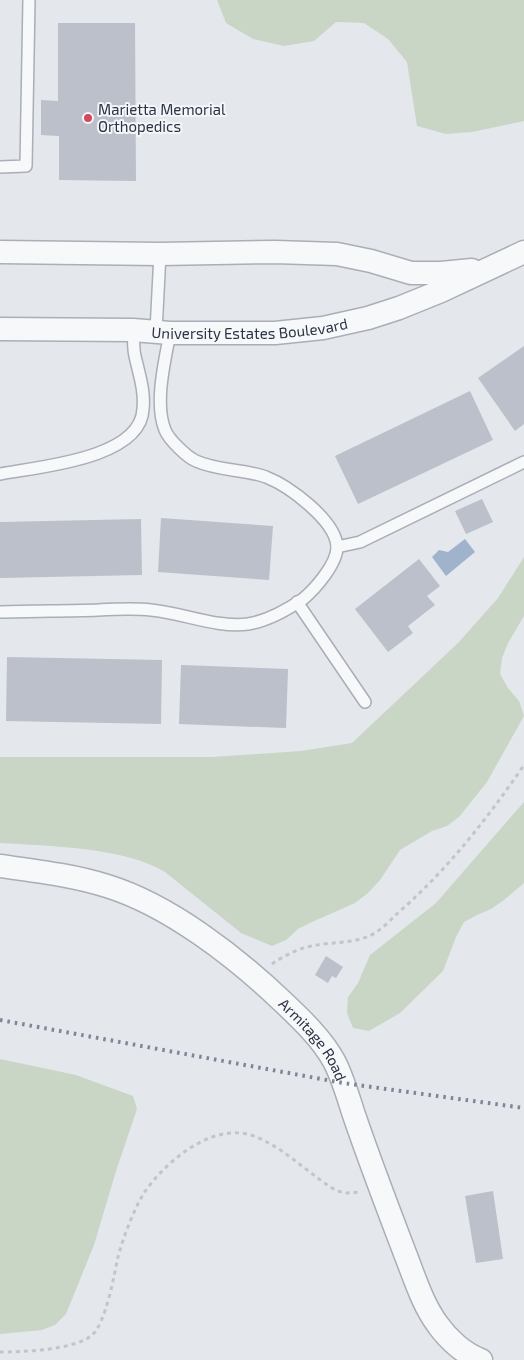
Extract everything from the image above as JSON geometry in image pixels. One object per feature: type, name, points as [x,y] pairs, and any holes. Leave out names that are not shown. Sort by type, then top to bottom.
[{"type":"street","name":"University Estates Boulevard","points":[[0,252],[160,254],[266,252],[337,254],[371,261],[411,273],[441,274],[488,268]]},
{"type":"street","name":"University Estates Boulevard","points":[[0,329],[275,333],[344,325],[433,294],[524,252]]},
{"type":"street","name":"Armitage Road","points":[[0,866],[64,874],[109,886],[157,908],[193,930],[255,975],[301,1019],[333,1060],[339,1071],[379,1188],[424,1303],[437,1324],[452,1340],[466,1353],[481,1360]]},
{"type":"lane","points":[[0,167],[26,166],[29,0]]},
{"type":"lane","points":[[0,612],[150,610],[234,624],[263,620],[276,615],[297,602],[315,586],[336,557],[337,547],[330,528],[306,502],[292,491],[268,478],[195,461],[175,444],[165,431],[161,411],[163,332],[160,254]]},
{"type":"lane","points":[[0,474],[87,456],[118,445],[131,434],[138,426],[144,411],[133,330]]},
{"type":"lane","points":[[337,547],[360,542],[524,462]]},
{"type":"lane","points":[[297,602],[365,702]]},
{"type":"path","points":[[255,975],[276,960],[306,947],[372,935],[414,899],[459,852],[496,806],[524,765]]},
{"type":"path","points":[[0,1352],[50,1349],[84,1341],[93,1335],[105,1311],[122,1241],[144,1194],[166,1168],[202,1140],[237,1133],[252,1136],[273,1145],[337,1191],[356,1193],[379,1188]]},
{"type":"green space","points":[[217,0],[524,0],[524,121],[472,132],[446,134],[417,126],[407,62],[388,39],[364,23],[336,22],[314,41],[284,46],[253,39],[226,23]]},
{"type":"green space","points":[[524,557],[524,616],[508,643],[502,658],[500,674],[508,688],[519,701],[524,716],[487,782],[459,817],[447,826],[432,831],[400,850],[380,880],[355,903],[298,929],[286,940],[272,946],[241,933],[165,872],[148,864],[129,857],[85,849],[0,843],[0,757],[212,757],[301,751],[352,743],[458,643],[498,598]]},
{"type":"green space","points":[[524,802],[524,883],[491,909],[464,922],[443,971],[400,1013],[369,1031],[353,1028],[347,1013],[348,997],[358,983],[370,955],[436,903]]},
{"type":"green space","points":[[0,1059],[76,1075],[133,1096],[137,1109],[94,1245],[66,1314],[55,1325],[42,1330],[0,1334]]},
{"type":"water","points":[[465,539],[475,552],[446,576],[432,557],[439,550],[448,552]]},
{"type":"building","name":"Marietta Memorial Orthopedics","points":[[58,23],[135,23],[136,181],[59,180],[59,136],[41,135],[41,100],[58,101]]},
{"type":"building","points":[[524,346],[524,424],[515,431],[478,378]]},
{"type":"building","points":[[470,391],[493,440],[358,504],[335,456]]},
{"type":"building","points":[[482,499],[493,522],[466,534],[455,511]]},
{"type":"building","points":[[161,518],[273,526],[269,580],[158,572]]},
{"type":"building","points":[[141,519],[142,575],[0,578],[0,522]]},
{"type":"building","points":[[419,559],[440,586],[427,596],[435,605],[408,626],[413,633],[388,652],[355,609]]},
{"type":"building","points":[[7,657],[162,660],[161,724],[6,721]]},
{"type":"building","points":[[181,665],[288,669],[286,728],[179,724]]},
{"type":"building","points":[[326,956],[343,967],[336,978],[332,976],[328,983],[315,975]]},
{"type":"building","points":[[493,1191],[503,1259],[476,1263],[465,1196]]},
{"type":"railway","points":[[0,1020],[343,1083],[524,1108]]},
{"type":"place","name":"Marietta Memorial Orthopedics","points":[[88,118]]}]
